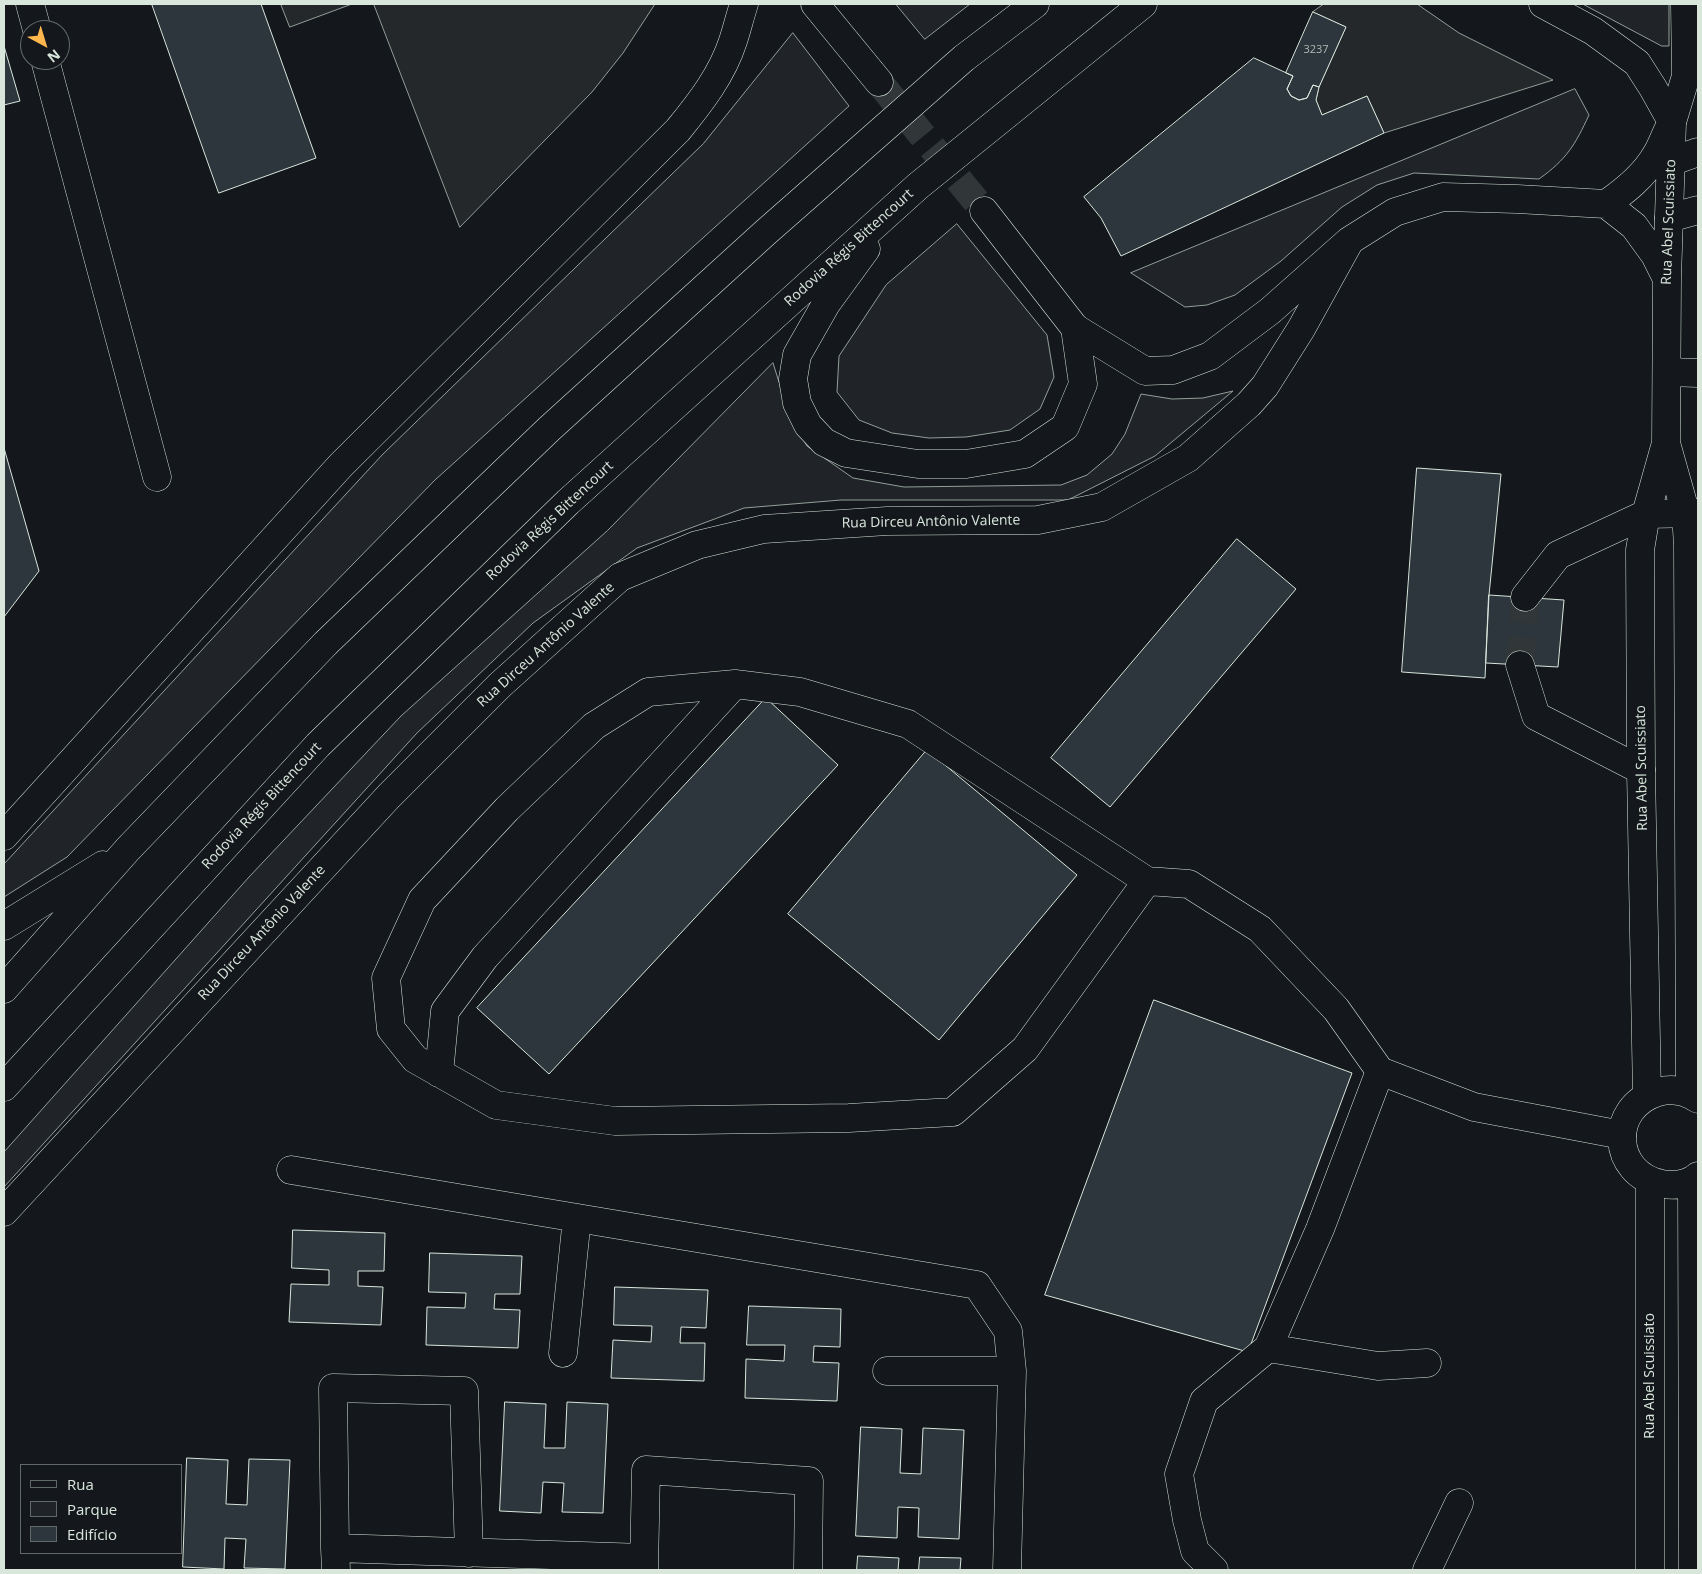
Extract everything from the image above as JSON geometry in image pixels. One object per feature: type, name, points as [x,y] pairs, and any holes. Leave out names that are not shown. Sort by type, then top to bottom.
[{"type":"main road","points":[[30,4],[34,20]]},
{"type":"main road","points":[[4,836],[341,465],[678,130],[700,103],[715,80],[733,42],[744,4]]},
{"type":"main road","points":[[814,4],[879,82]]},
{"type":"main road","points":[[4,989],[128,850],[326,643],[549,429],[766,232],[964,58],[1035,4]]},
{"type":"main road","name":"Rodovia Régis Bittencourt","points":[[4,1087],[318,745],[568,502],[918,186],[1143,4]]},
{"type":"main road","points":[[1543,4],[1593,31],[1637,63],[1672,122],[1656,155],[1642,174],[1626,190],[1606,204]]},
{"type":"main road","name":"Rua Abel Scuissiato","points":[[1647,1096],[1641,770],[1640,550],[1646,514],[1666,443],[1670,162],[1672,122],[1686,76],[1685,4]]},
{"type":"main road","points":[[48,70],[157,477]]},
{"type":"main road","points":[[1670,162],[1698,152]]},
{"type":"main road","points":[[918,186],[887,222],[826,304],[797,355],[793,379],[797,403],[808,425],[824,442],[846,453],[918,464],[966,464],[1025,454],[1065,427],[1084,384],[1075,328]]},
{"type":"main road","points":[[984,211],[1075,328],[1145,371],[1173,370],[1210,356],[1270,311],[1349,241],[1395,212],[1443,197],[1606,204],[1634,226],[1655,255],[1667,279]]},
{"type":"main road","points":[[1669,218],[1698,210]]},
{"type":"main road","name":"Rua Dirceu Antônio Valente","points":[[4,1212],[389,796],[500,685],[620,577],[698,546],[764,529],[887,521],[1038,520],[1102,506],[1188,458],[1249,404],[1265,386],[1301,329],[1349,241]]},
{"type":"main road","points":[[1667,372],[1698,373]]},
{"type":"main road","name":"Rua Abel Scuissiato","points":[[1666,443],[1692,514],[1694,1096]]},
{"type":"main road","points":[[1526,597],[1558,555],[1646,514],[1692,514]]},
{"type":"main road","points":[[1520,665],[1536,716],[1641,770]]},
{"type":"main road","points":[[1147,881],[1025,1049],[953,1112],[849,1118],[615,1121],[496,1105],[415,1059],[392,1028],[386,978],[422,900],[507,809],[594,726],[648,692],[735,684],[800,692],[908,724],[1147,881],[1189,884],[1260,929],[1336,1009],[1380,1071],[1474,1107],[1622,1135]]},
{"type":"main road","points":[[440,1073],[445,1011],[485,957],[735,684]]},
{"type":"main road","points":[[4,926],[128,850]]},
{"type":"main road","points":[[1214,1570],[1196,1551],[1187,1520],[1179,1474],[1204,1401],[1268,1348],[1320,1229],[1380,1071]]},
{"type":"main road","points":[[1692,1570],[1695,1179],[1672,1186],[1650,1182],[1635,1171],[1625,1154],[1622,1135],[1626,1119],[1634,1105],[1647,1096],[1668,1090],[1694,1096]]},
{"type":"main road","points":[[291,1170],[978,1285],[1008,1330],[1012,1371],[1007,1570]]},
{"type":"main road","name":"Rua Abel Scuissiato","points":[[1650,1182],[1650,1570]]},
{"type":"main road","points":[[563,1353],[577,1218]]},
{"type":"main road","points":[[1268,1348],[1378,1366],[1427,1362]]},
{"type":"main road","points":[[887,1371],[1012,1371]]},
{"type":"main road","points":[[468,1552],[464,1390],[333,1388],[335,1559],[468,1552],[644,1564],[646,1470],[809,1481],[808,1570]]},
{"type":"main road","points":[[1427,1570],[1459,1503]]},
{"type":"green space","points":[[896,4],[970,4],[925,39]]},
{"type":"green space","points":[[1583,4],[1669,4],[1669,46],[1662,46]]},
{"type":"green space","points":[[793,33],[849,106],[435,480],[67,857],[4,897],[4,864],[383,454],[703,144]]},
{"type":"green space","points":[[1575,89],[1589,115],[1569,151],[1557,165],[1539,179],[1414,173],[1377,185],[1342,207],[1281,261],[1235,295],[1207,305],[1185,307],[1131,273]]},
{"type":"green space","points":[[957,224],[1047,335],[1054,377],[1040,409],[1010,430],[966,437],[929,438],[892,433],[859,420],[837,392],[839,356],[886,285]]},
{"type":"green space","points":[[773,363],[790,417],[807,446],[853,478],[904,487],[1061,485],[1087,475],[1112,454],[1125,434],[1141,394],[1172,399],[1203,398],[1233,391],[1155,456],[1068,500],[841,500],[744,508],[637,548],[533,623],[417,733],[4,1187],[4,1152],[249,877],[401,716],[607,531]]},
{"type":"shaded area","points":[[281,4],[352,4],[290,27]]},
{"type":"shaded area","points":[[374,4],[655,4],[623,53],[592,92],[460,227]]},
{"type":"shaded area","points":[[1324,4],[1417,4],[1459,33],[1553,80],[1384,133],[1367,96],[1322,115],[1316,100],[1319,87],[1346,27],[1313,12]]},
{"type":"building","points":[[152,4],[261,4],[316,158],[219,193]]},
{"type":"building","points":[[1313,12],[1346,27],[1319,87],[1313,85],[1307,98],[1299,100],[1291,96],[1287,89],[1293,76],[1286,73]]},
{"type":"building","points":[[4,46],[20,101],[4,105]]},
{"type":"building","points":[[1254,58],[1293,76],[1287,89],[1291,96],[1299,100],[1307,98],[1313,85],[1319,87],[1316,100],[1322,115],[1367,96],[1384,133],[1121,256],[1101,218],[1084,197]]},
{"type":"building","points":[[4,448],[39,571],[4,617]]},
{"type":"building","points":[[1417,468],[1501,474],[1489,595],[1485,678],[1402,672]]},
{"type":"building","points":[[1237,539],[1296,589],[1110,807],[1051,758]]},
{"type":"building","points":[[1489,595],[1564,600],[1558,667],[1486,663]]},
{"type":"building","points":[[766,698],[838,765],[549,1074],[477,1008]]},
{"type":"building","points":[[927,750],[1077,875],[939,1040],[788,914]]},
{"type":"building","points":[[1154,1000],[1352,1073],[1248,1352],[1045,1295]]},
{"type":"building","points":[[293,1230],[385,1233],[384,1271],[358,1271],[358,1286],[383,1287],[381,1325],[289,1322],[291,1284],[329,1285],[329,1270],[292,1268]]},
{"type":"building","points":[[430,1253],[522,1256],[520,1294],[495,1294],[494,1309],[520,1310],[518,1348],[426,1345],[427,1307],[465,1308],[466,1293],[429,1292]]},
{"type":"building","points":[[615,1287],[708,1290],[706,1328],[681,1327],[680,1343],[705,1343],[704,1381],[611,1378],[613,1340],[651,1342],[652,1326],[614,1325]]},
{"type":"building","points":[[749,1306],[841,1309],[840,1347],[814,1346],[813,1362],[839,1363],[837,1401],[745,1398],[746,1359],[784,1361],[785,1345],[747,1345]]},
{"type":"building","points":[[505,1402],[546,1404],[544,1448],[565,1448],[567,1402],[608,1404],[603,1513],[562,1512],[564,1483],[543,1482],[541,1513],[500,1511]]},
{"type":"building","points":[[861,1427],[902,1429],[900,1473],[921,1474],[923,1428],[964,1430],[959,1539],[918,1537],[919,1508],[898,1507],[897,1538],[856,1536]]},
{"type":"building","points":[[187,1458],[228,1460],[226,1504],[247,1505],[249,1459],[290,1460],[285,1569],[244,1568],[246,1539],[225,1538],[224,1569],[183,1567]]},
{"type":"building","points":[[858,1556],[899,1558],[898,1570],[857,1570]]},
{"type":"building","points":[[920,1557],[961,1558],[960,1570],[919,1570]]},
{"type":"tunnel","points":[[879,82],[984,211]]},
{"type":"tunnel","points":[[1520,665],[1525,597]]}]
